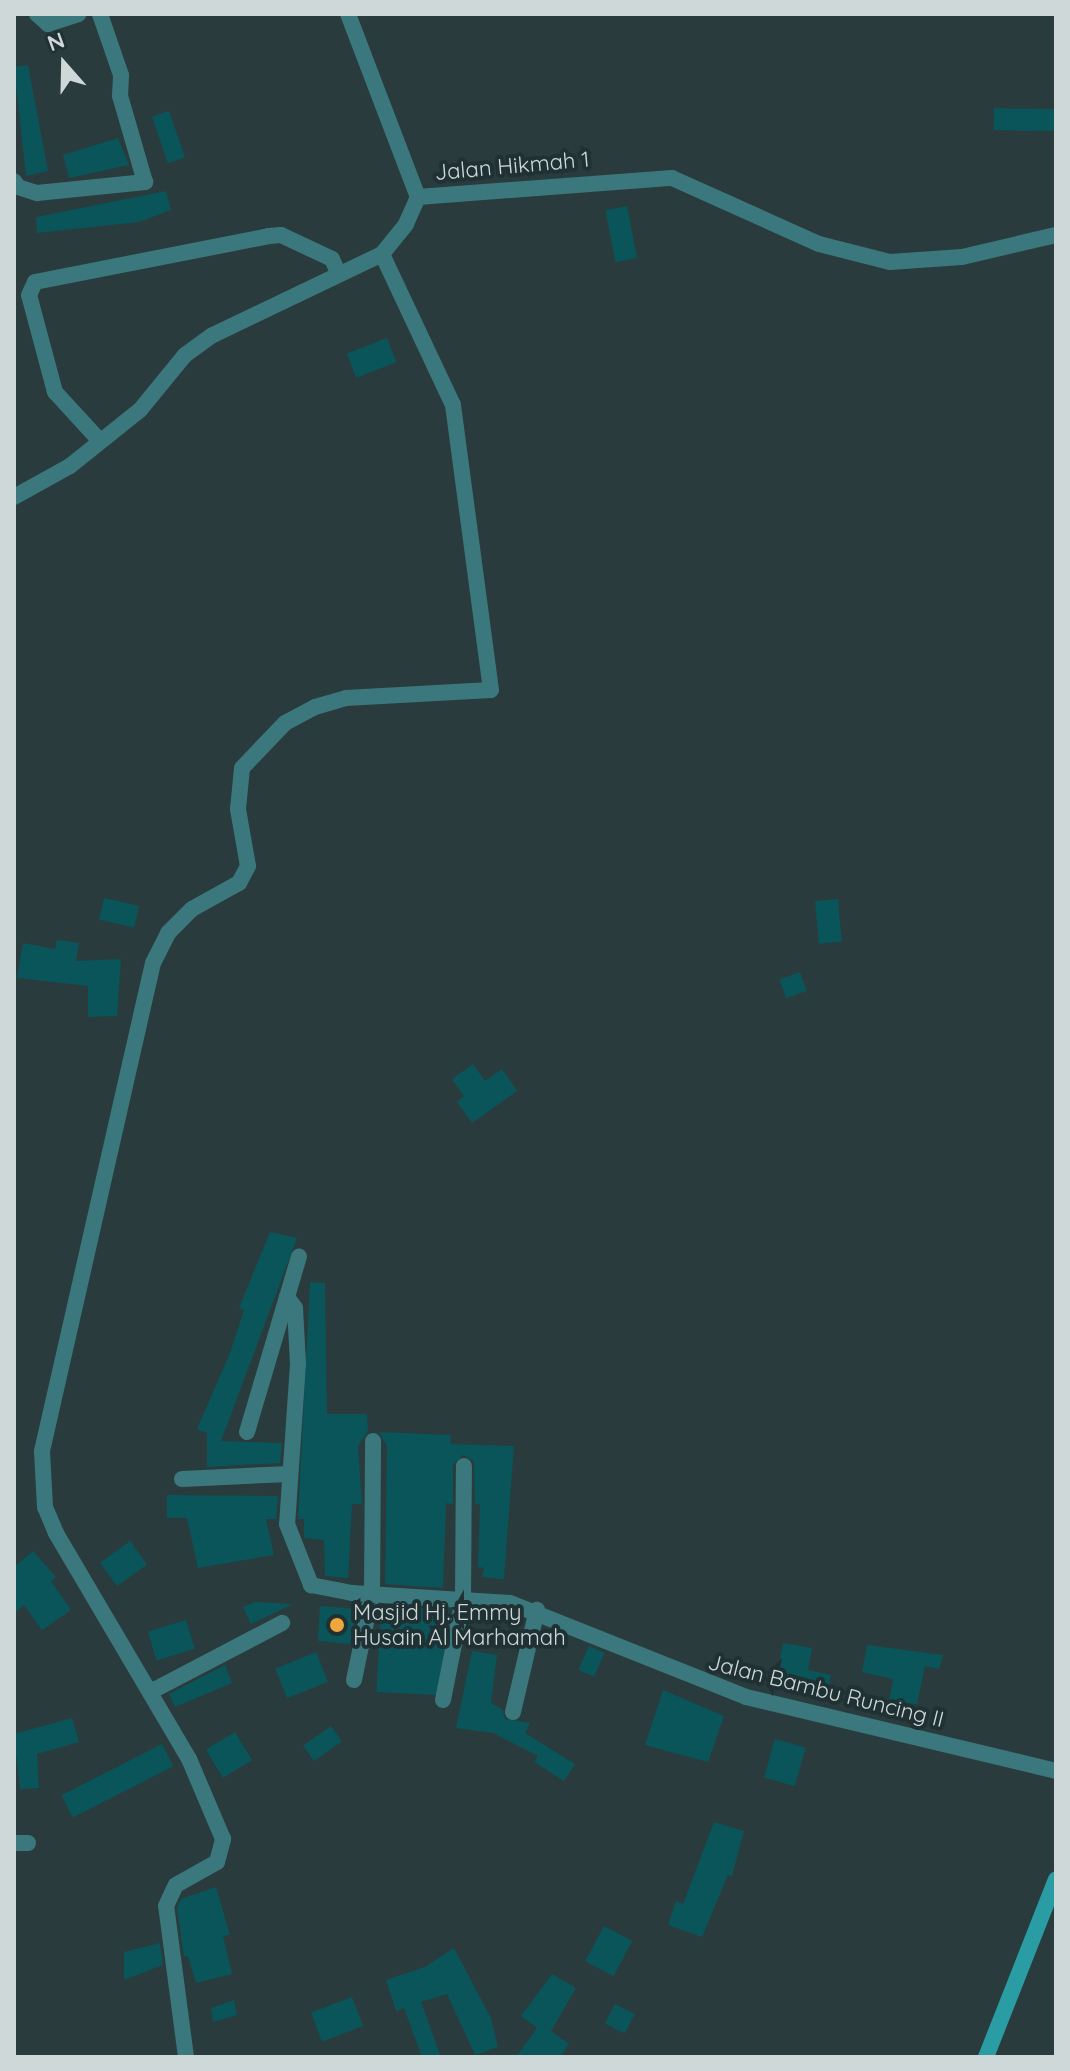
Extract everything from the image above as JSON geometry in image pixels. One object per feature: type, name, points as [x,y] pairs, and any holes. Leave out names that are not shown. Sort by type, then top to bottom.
[{"type":"street","points":[[37,14],[48,24],[78,14]]},
{"type":"street","points":[[14,181],[37,193],[145,182],[120,96],[121,75],[100,14]]},
{"type":"street","points":[[348,14],[418,197]]},
{"type":"street","name":"Jalan Hikmah 1","points":[[14,497],[70,466],[140,410],[185,355],[213,335],[382,254],[406,224],[418,197],[672,178],[819,244],[890,262],[962,257],[1056,235]]},
{"type":"street","points":[[100,441],[55,392],[29,295],[35,282],[281,235],[332,259],[339,275]]},
{"type":"street","points":[[186,2057],[166,1906],[176,1885],[217,1862],[223,1839],[199,1779],[152,1691],[56,1533],[41,1481],[42,1451],[84,1254],[153,963],[168,933],[192,909],[239,883],[248,866],[238,809],[242,768],[285,723],[346,698],[491,690],[453,405],[382,254]]},
{"type":"street","points":[[247,1432],[299,1257]]},
{"type":"street","points":[[182,1479],[289,1474],[298,1364],[295,1308],[287,1297]]},
{"type":"street","points":[[354,1680],[372,1593],[373,1441]]},
{"type":"street","points":[[443,1700],[463,1599],[464,1466]]},
{"type":"street","name":"Jalan Bambu Runcing II","points":[[289,1474],[287,1524],[311,1585],[463,1599],[537,1610],[608,1645],[746,1697],[1056,1771]]},
{"type":"street","points":[[513,1712],[537,1610]]},
{"type":"street","points":[[152,1691],[282,1623]]},
{"type":"street","points":[[986,2057],[1056,1879]]},
{"type":"building","points":[[28,65],[48,171],[26,176],[14,67]]},
{"type":"building","points":[[994,108],[1056,109],[1056,131],[994,130]]},
{"type":"building","points":[[169,111],[185,157],[168,163],[152,117]]},
{"type":"building","points":[[118,138],[129,165],[69,178],[63,155]]},
{"type":"building","points":[[166,191],[171,210],[139,222],[37,233],[36,217]]},
{"type":"building","points":[[627,206],[637,258],[616,262],[605,210]]},
{"type":"building","points":[[387,338],[396,362],[356,378],[347,353]]},
{"type":"building","points":[[104,898],[139,906],[134,928],[99,919]]},
{"type":"building","points":[[838,899],[842,942],[819,944],[815,901]]},
{"type":"building","points":[[57,940],[79,943],[76,961],[121,959],[117,1016],[88,1017],[88,986],[17,978],[23,943],[55,949]]},
{"type":"building","points":[[800,972],[807,991],[786,998],[779,980]]},
{"type":"building","points":[[473,1064],[485,1081],[502,1069],[517,1091],[472,1123],[457,1102],[464,1096],[452,1079]]},
{"type":"building","points":[[270,1232],[297,1238],[221,1441],[282,1443],[280,1463],[207,1467],[207,1433],[197,1429],[230,1353],[244,1310],[239,1308]]},
{"type":"building","points":[[310,1282],[325,1283],[327,1414],[367,1414],[368,1431],[358,1446],[362,1504],[352,1504],[348,1578],[325,1576],[324,1540],[304,1538],[304,1519],[298,1519]]},
{"type":"building","points":[[379,1432],[451,1435],[450,1444],[514,1446],[504,1579],[482,1577],[484,1568],[478,1567],[480,1504],[475,1504],[474,1461],[463,1455],[453,1465],[453,1504],[446,1503],[443,1588],[385,1584],[387,1446]]},
{"type":"building","points":[[167,1495],[278,1496],[276,1519],[266,1519],[274,1555],[198,1568],[187,1518],[167,1518]]},
{"type":"building","points":[[130,1541],[147,1564],[117,1586],[100,1563]]},
{"type":"building","points":[[33,1551],[56,1577],[51,1581],[71,1610],[42,1630],[24,1605],[14,1614],[14,1567]]},
{"type":"building","points":[[255,1602],[293,1604],[251,1624],[243,1607]]},
{"type":"building","name":"Masjid Hj. Emmy Husain Al Marhamah","points":[[320,1606],[357,1609],[350,1644],[318,1641]]},
{"type":"building","points":[[381,1606],[449,1610],[444,1695],[376,1692]]},
{"type":"building","points":[[186,1620],[195,1649],[157,1660],[148,1632]]},
{"type":"building","points":[[783,1643],[812,1648],[808,1670],[831,1675],[827,1697],[775,1686]]},
{"type":"building","points":[[867,1645],[943,1655],[939,1669],[925,1666],[917,1704],[889,1701],[893,1679],[862,1672]]},
{"type":"building","points":[[589,1646],[605,1653],[594,1677],[578,1670]]},
{"type":"building","points":[[472,1651],[497,1655],[491,1703],[502,1709],[505,1719],[530,1723],[525,1733],[575,1764],[564,1781],[534,1762],[538,1756],[493,1733],[456,1728]]},
{"type":"building","points":[[316,1652],[328,1682],[287,1698],[275,1668]]},
{"type":"building","points":[[225,1665],[232,1683],[175,1707],[169,1694]]},
{"type":"building","points":[[663,1690],[724,1716],[708,1762],[645,1745]]},
{"type":"building","points":[[72,1718],[79,1742],[37,1754],[39,1788],[20,1789],[14,1734]]},
{"type":"building","points":[[331,1726],[342,1742],[314,1761],[303,1746]]},
{"type":"building","points":[[235,1732],[252,1760],[223,1778],[206,1750]]},
{"type":"building","points":[[775,1739],[806,1748],[795,1786],[764,1777]]},
{"type":"building","points":[[162,1744],[173,1766],[73,1818],[61,1795]]},
{"type":"building","points":[[714,1822],[744,1831],[732,1876],[728,1875],[702,1937],[668,1925],[676,1901],[683,1904]]},
{"type":"building","points":[[216,1887],[230,1935],[223,1936],[232,1974],[196,1983],[188,1956],[184,1957],[177,1908],[181,1899]]},
{"type":"building","points":[[604,1926],[632,1941],[613,1976],[585,1961]]},
{"type":"building","points":[[160,1943],[163,1965],[124,1980],[124,1952]]},
{"type":"building","points":[[454,1948],[491,2018],[498,2047],[475,2055],[447,1994],[421,2002],[441,2057],[422,2057],[404,2008],[396,2011],[386,1980],[425,1967]]},
{"type":"building","points":[[552,1974],[576,1988],[551,2031],[569,2044],[560,2057],[516,2057],[537,2028],[521,2016]]},
{"type":"building","points":[[352,1997],[363,2026],[322,2042],[311,2013]]},
{"type":"building","points":[[234,2000],[237,2015],[213,2022],[211,2008]]},
{"type":"building","points":[[615,2004],[635,2014],[625,2034],[605,2024]]},
{"type":"place","name":"Masjid Hj. Emmy Husain Al Marhamah","points":[[337,1625]]}]
